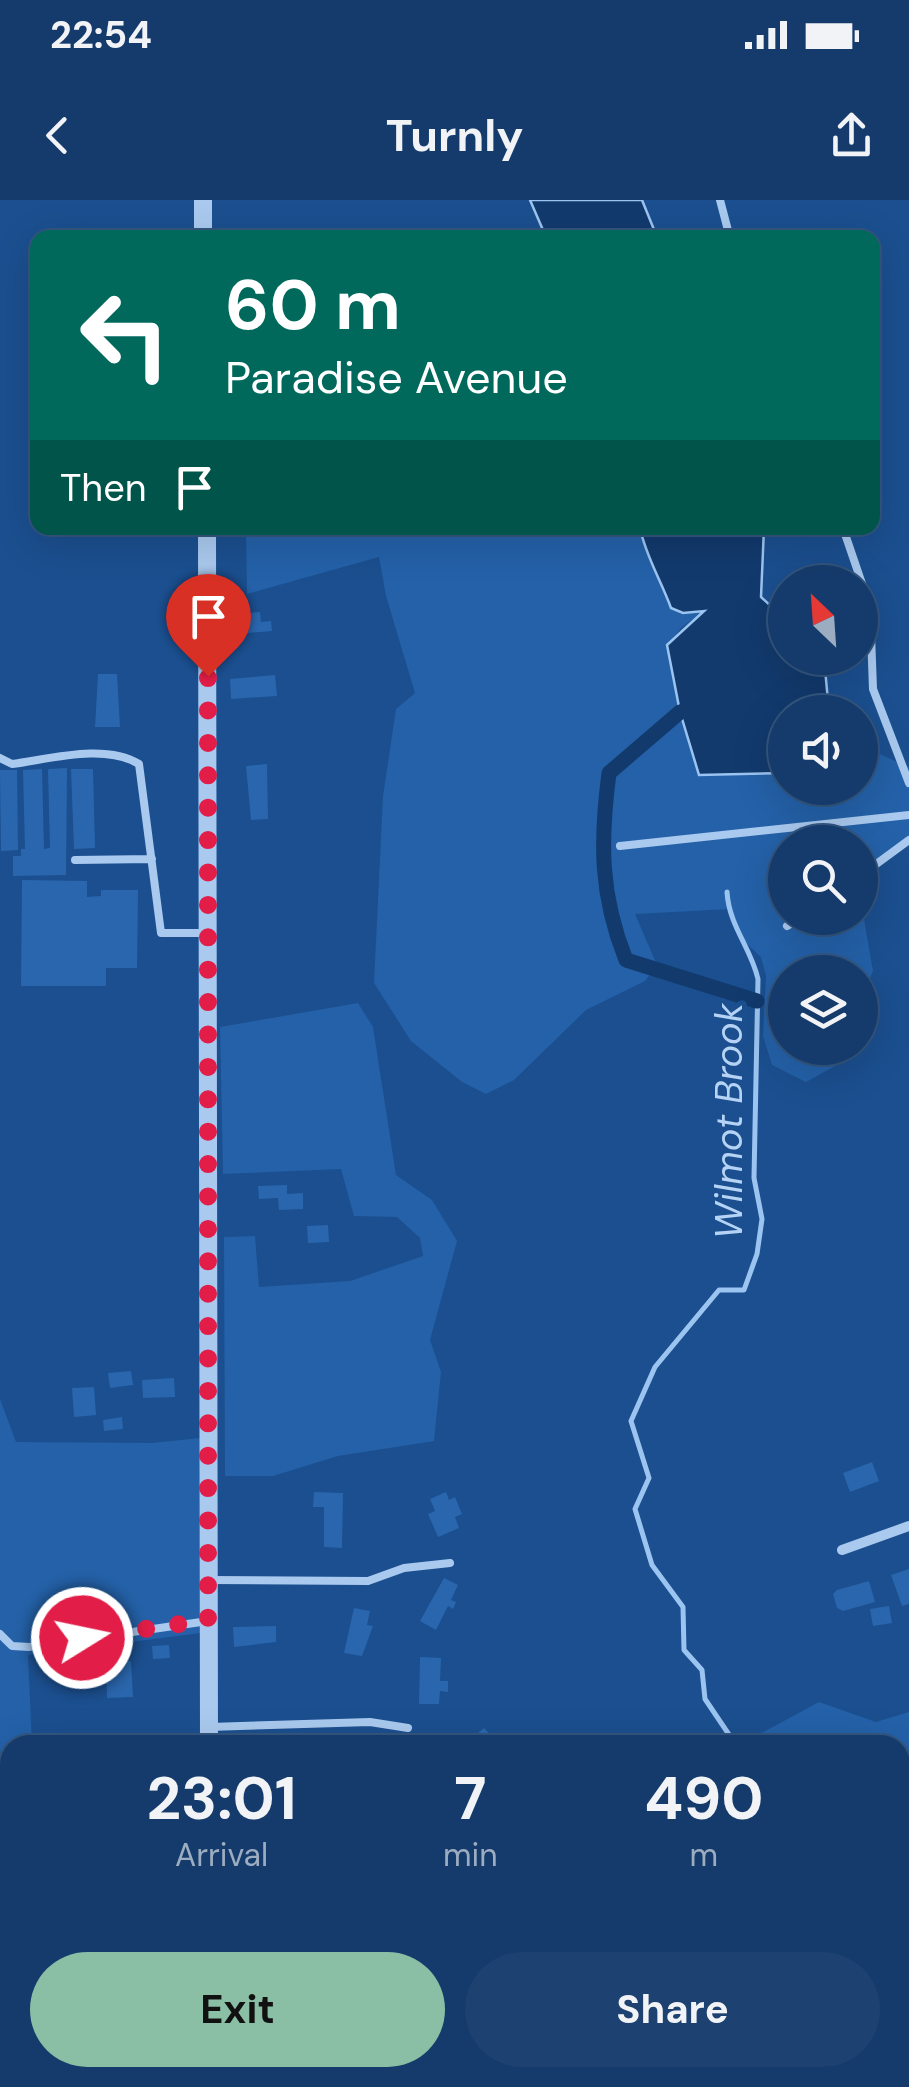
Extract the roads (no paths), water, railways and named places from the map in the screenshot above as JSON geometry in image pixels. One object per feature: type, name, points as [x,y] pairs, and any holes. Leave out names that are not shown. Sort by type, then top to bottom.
[{"type":"street","points":[[202,230],[203,200]]},
{"type":"street","points":[[207,535],[209,1735]]},
{"type":"street","points":[[842,1550],[909,1526]]},
{"type":"lane","points":[[720,200],[728,230]]},
{"type":"lane","points":[[845,535],[870,608],[873,689],[909,783]]},
{"type":"lane","points":[[0,758],[12,764],[94,754],[126,756],[139,764],[160,933],[208,934]]},
{"type":"lane","points":[[620,846],[909,815]]},
{"type":"lane","points":[[878,863],[909,840]]},
{"type":"lane","points":[[75,860],[152,858]]},
{"type":"lane","points":[[208,1580],[368,1581],[417,1565],[450,1563]]},
{"type":"lane","points":[[0,1634],[12,1646],[29,1647],[208,1620]]},
{"type":"lane","points":[[220,1735],[370,1722],[408,1728]]},
{"type":"waterway","points":[[695,707],[680,712],[609,773],[604,868],[611,913],[626,960],[757,1001]]},
{"type":"waterway","name":"Wilmot Brook","points":[[727,892],[732,916],[758,979],[754,1178],[762,1219],[757,1254],[744,1290],[719,1290],[655,1367],[631,1421],[649,1478],[635,1509],[652,1565],[683,1607],[684,1650],[702,1670],[705,1699],[729,1735]]}]
